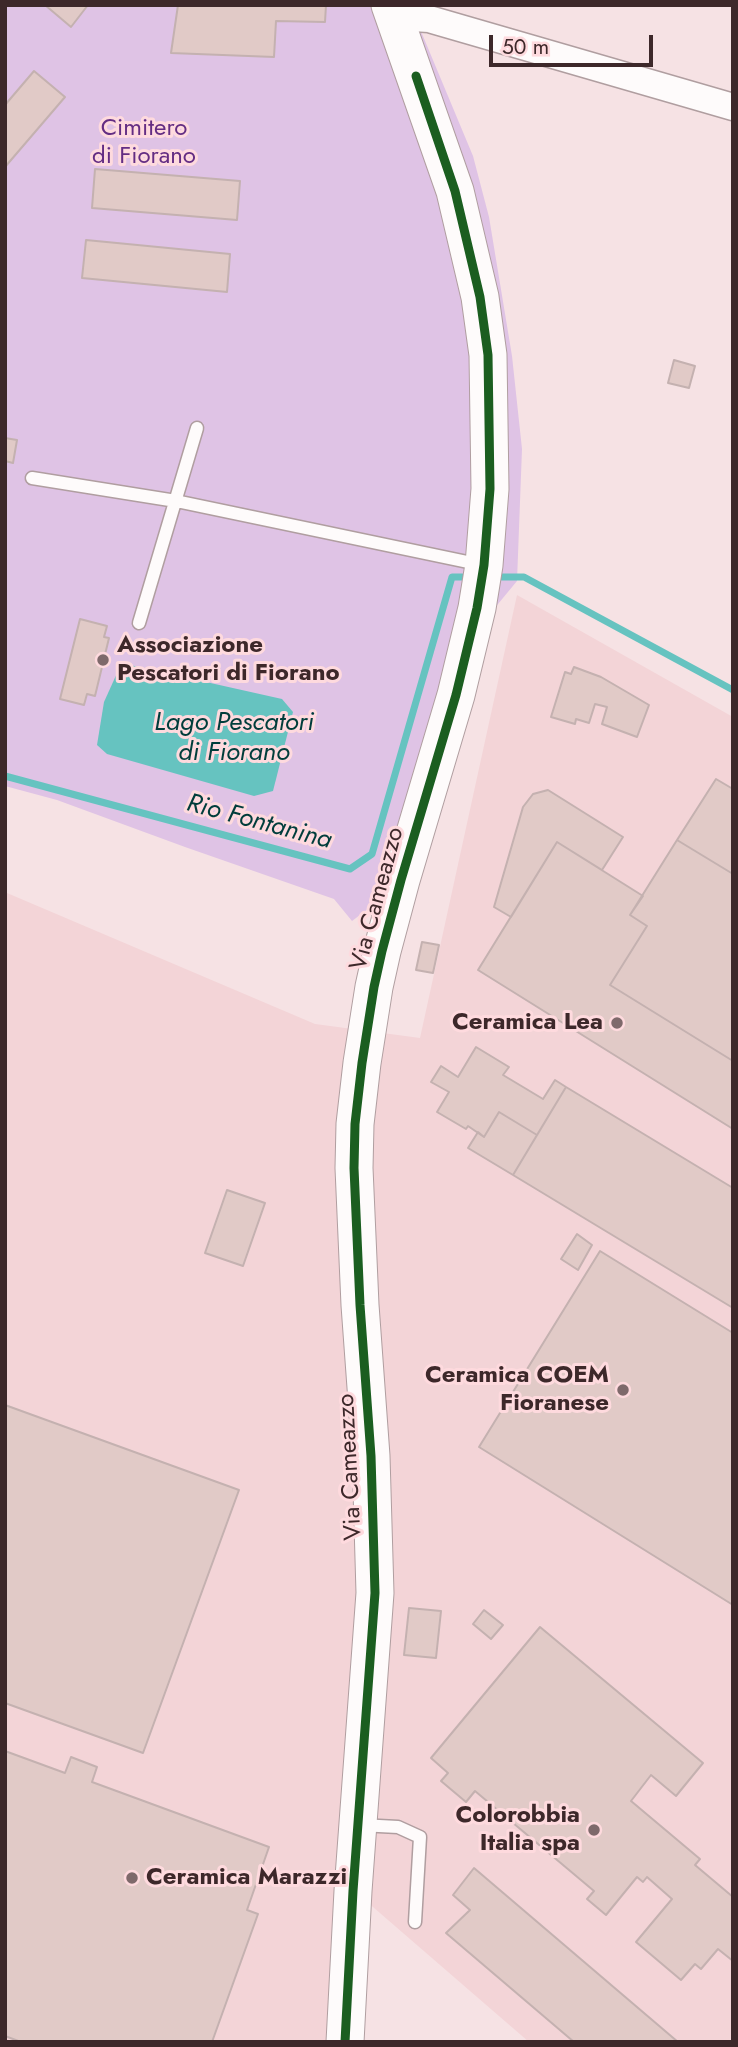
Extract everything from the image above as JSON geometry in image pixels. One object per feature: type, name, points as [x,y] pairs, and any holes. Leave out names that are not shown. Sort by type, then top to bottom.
[{"type":"street","points":[[394,14],[429,19],[733,107]]},
{"type":"street","name":"Via Cameazzo","points":[[345,2042],[375,1593],[372,1456],[360,1305],[354,1168],[358,1100],[382,951],[456,695],[477,608],[484,565],[490,489],[488,355],[480,297],[455,191],[394,14]]},
{"type":"lane","points":[[139,623],[197,428]]},
{"type":"lane","points":[[32,478],[176,501],[484,565]]},
{"type":"lane","points":[[358,1825],[398,1827],[420,1837],[415,1922]]},
{"type":"shaded area","points":[[517,595],[733,717],[733,2042],[529,2042],[336,1875],[327,2042],[5,2042],[7,893],[315,1024],[420,1038]]},
{"type":"green space","name":"Cimitero di Fiorano","points":[[5,5],[410,5],[473,156],[489,217],[512,356],[522,449],[517,581],[470,638],[404,882],[352,921],[334,899],[57,800],[5,786]]},
{"type":"water","name":"Lago Pescatori di Fiorano","points":[[130,665],[282,699],[293,712],[273,791],[254,796],[107,754],[97,745],[104,702],[118,671]]},
{"type":"building","points":[[45,5],[88,5],[71,27]]},
{"type":"building","points":[[178,5],[326,5],[325,22],[276,21],[274,57],[171,53]]},
{"type":"building","points":[[34,71],[65,97],[5,167],[5,105]]},
{"type":"building","points":[[95,169],[240,181],[237,220],[92,208]]},
{"type":"building","points":[[86,240],[230,254],[227,292],[82,278]]},
{"type":"building","points":[[674,360],[695,366],[689,388],[668,383]]},
{"type":"building","points":[[5,438],[17,440],[13,463],[5,461]]},
{"type":"building","name":"Associazione Pescatori di Fiorano","points":[[80,619],[107,626],[104,637],[109,638],[95,696],[87,694],[84,705],[60,699]]},
{"type":"building","points":[[574,667],[601,677],[649,705],[637,737],[602,724],[607,707],[595,704],[589,723],[576,719],[575,724],[551,717],[565,672],[571,674]]},
{"type":"building","points":[[716,779],[733,789],[733,874],[677,840]]},
{"type":"building","points":[[548,790],[623,837],[602,870],[557,842],[511,917],[494,907],[523,807],[533,794]]},
{"type":"building","name":"Ceramica Lea","points":[[677,840],[733,874],[733,1061],[610,985],[647,926],[630,915]]},
{"type":"building","name":"Ceramica Lea","points":[[557,842],[643,896],[630,915],[647,926],[610,985],[733,1061],[733,1129],[478,970]]},
{"type":"building","points":[[422,942],[439,945],[433,973],[416,970]]},
{"type":"building","points":[[476,1047],[509,1067],[503,1075],[543,1099],[555,1080],[566,1087],[537,1135],[499,1112],[484,1137],[468,1126],[466,1129],[437,1112],[449,1092],[431,1082],[441,1066],[458,1077]]},
{"type":"building","points":[[566,1087],[733,1188],[733,1308],[513,1175]]},
{"type":"building","points":[[499,1112],[537,1135],[513,1175],[468,1148],[478,1132],[484,1137]]},
{"type":"building","points":[[227,1190],[265,1203],[243,1266],[205,1253]]},
{"type":"building","points":[[577,1234],[592,1245],[578,1270],[561,1259]]},
{"type":"building","name":"Ceramica COEM Fioranese","points":[[600,1251],[733,1333],[733,1605],[479,1447]]},
{"type":"building","points":[[5,1405],[239,1490],[143,1753],[5,1703]]},
{"type":"building","points":[[409,1608],[441,1611],[436,1658],[404,1655]]},
{"type":"building","points":[[484,1610],[503,1625],[491,1639],[473,1624]]},
{"type":"building","name":"Colorobbia Italia spa","points":[[540,1627],[703,1763],[676,1796],[651,1775],[631,1801],[700,1859],[695,1865],[733,1897],[733,1961],[718,1949],[701,1969],[695,1964],[681,1980],[636,1942],[672,1899],[647,1877],[643,1882],[637,1877],[606,1915],[587,1899],[594,1891],[475,1791],[466,1802],[441,1781],[448,1773],[431,1758]]},
{"type":"building","name":"Ceramica Marazzi","points":[[5,1751],[65,1773],[71,1757],[97,1767],[92,1782],[269,1847],[247,1910],[258,1914],[212,2042],[21,2042],[5,2036]]},
{"type":"building","name":"Colorobbia Italia spa","points":[[474,1868],[678,2042],[574,2042],[446,1933],[470,1910],[453,1895]]},
{"type":"waterway","name":"Rio Fontanina","points":[[5,776],[350,869],[372,854],[452,577],[462,577]]},
{"type":"waterway","name":"Rio Fontanina","points":[[502,577],[524,577],[733,690]]},
{"type":"cycle path","points":[[345,2042],[375,1593],[371,1456],[354,1168],[355,1124],[362,1063],[382,951],[456,695],[477,608],[484,565],[490,489],[488,355],[480,297],[455,191],[416,76]]},
{"type":"place","name":"Associazione Pescatori di Fiorano","points":[[103,660]]},
{"type":"place","name":"Ceramica Lea","points":[[617,1023]]},
{"type":"place","name":"Ceramica COEM Fioranese","points":[[623,1390]]},
{"type":"place","name":"Colorobbia Italia spa","points":[[594,1830]]},
{"type":"place","name":"Ceramica Marazzi","points":[[132,1878]]}]
